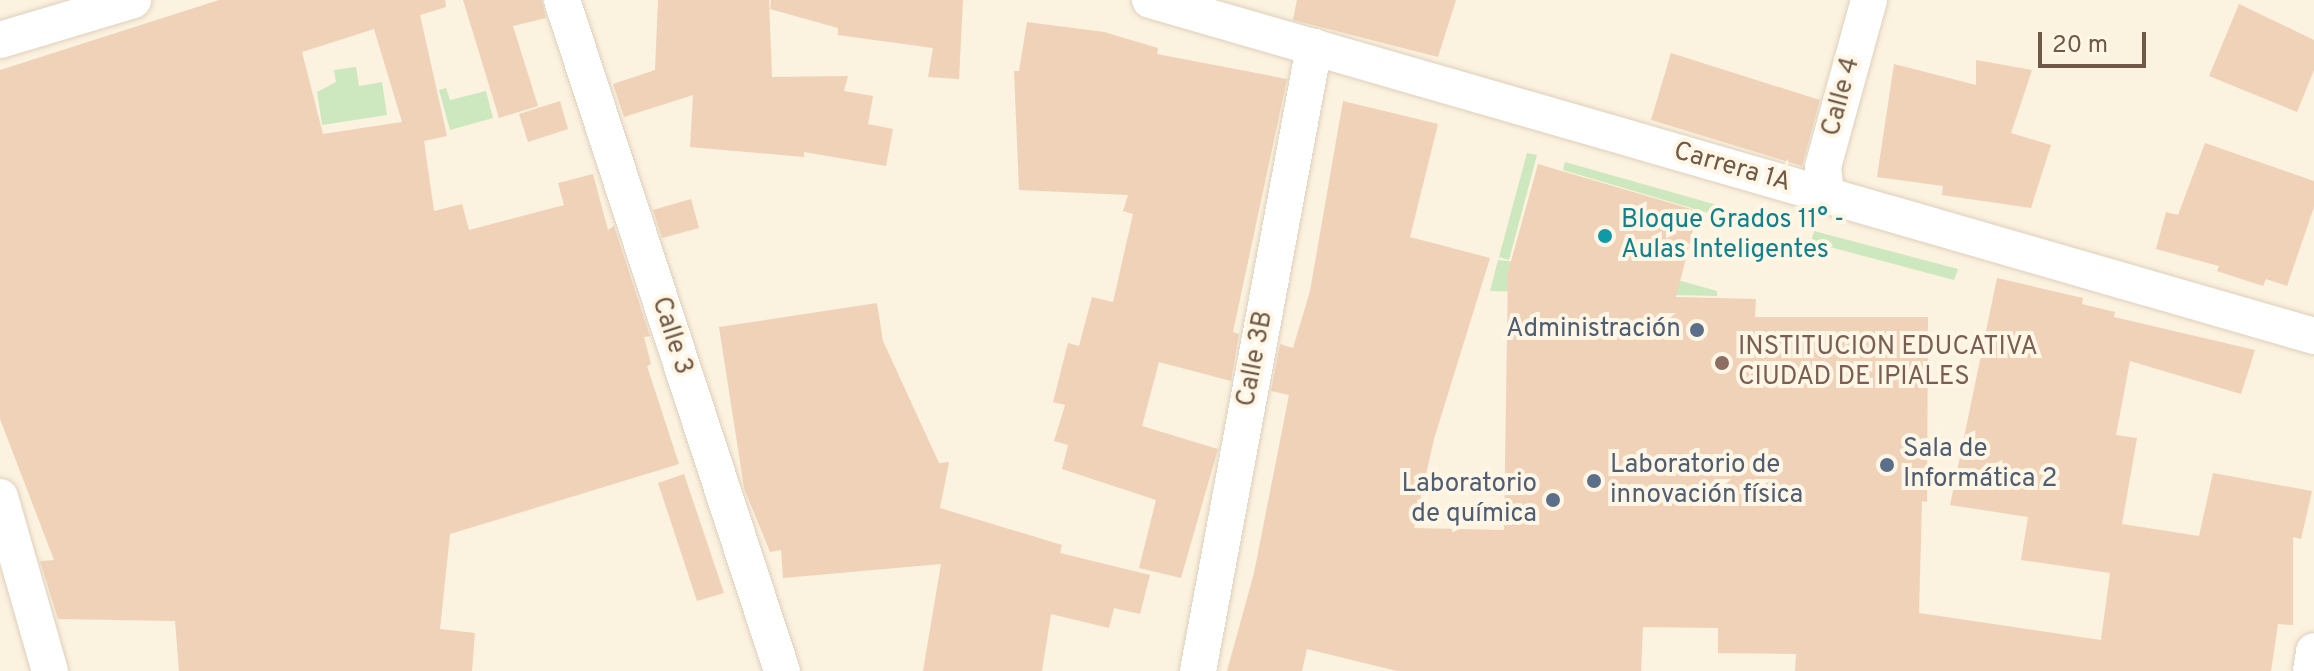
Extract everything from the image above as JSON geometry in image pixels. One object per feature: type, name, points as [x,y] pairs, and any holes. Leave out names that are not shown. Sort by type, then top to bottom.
[{"type":"street","points":[[0,40],[133,0]]},
{"type":"street","name":"Calle 3","points":[[562,0],[782,671]]},
{"type":"street","name":"Carrera 1A","points":[[1150,0],[2314,336]]},
{"type":"street","name":"Calle 4","points":[[1826,195],[1823,167],[1869,0]]},
{"type":"street","name":"Calle 3B","points":[[1198,671],[1314,47]]},
{"type":"street","points":[[0,497],[50,671]]},
{"type":"street","points":[[2311,671],[2314,651]]},
{"type":"green space","points":[[356,67],[359,86],[382,82],[387,115],[322,125],[317,92],[336,82],[334,70]]},
{"type":"green space","points":[[446,88],[450,100],[486,91],[493,118],[450,130],[439,90]]},
{"type":"green space","points":[[1527,153],[1537,155],[1509,260],[1499,257]]},
{"type":"green space","points":[[1565,162],[1717,205],[1715,215],[1563,170]]},
{"type":"green space","points":[[1814,231],[1958,269],[1954,280],[1811,242]]},
{"type":"green space","points":[[1498,260],[1667,277],[1717,291],[1717,296],[1490,291]]},
{"type":"building","points":[[219,0],[445,0],[446,7],[420,15],[447,136],[424,141],[434,211],[462,204],[469,230],[564,205],[558,183],[593,174],[608,230],[614,226],[650,336],[644,337],[651,364],[647,366],[679,464],[450,534],[440,629],[475,633],[472,671],[179,671],[175,621],[58,619],[40,561],[54,560],[0,419],[0,70]],"holes":[[[374,29],[402,122],[323,134],[302,52]]]},
{"type":"building","points":[[463,0],[542,0],[546,18],[513,26],[538,106],[499,118]]},
{"type":"building","points":[[658,0],[769,0],[772,77],[848,76],[844,91],[873,96],[868,124],[893,129],[886,166],[804,152],[804,157],[690,147],[693,95],[624,117],[613,84],[655,70]]},
{"type":"building","points":[[771,0],[963,0],[959,79],[928,77],[933,48],[838,35],[838,28],[770,9]]},
{"type":"building","points":[[1297,0],[1456,0],[1438,57],[1293,20]]},
{"type":"building","points":[[2239,4],[2314,40],[2314,70],[2297,112],[2209,76]]},
{"type":"building","points":[[1027,22],[1104,32],[1158,48],[1157,54],[1287,79],[1233,332],[1239,334],[1231,381],[1159,362],[1142,426],[1218,449],[1181,578],[1139,568],[1156,500],[1062,469],[1068,445],[1054,441],[1065,405],[1053,402],[1068,343],[1079,346],[1092,297],[1113,302],[1133,214],[1123,211],[1128,195],[1019,190],[1014,71],[1019,71]]},
{"type":"building","points":[[1671,53],[1820,100],[1802,166],[1651,120]]},
{"type":"building","points":[[1976,60],[2032,70],[2011,133],[2051,145],[2031,208],[1942,195],[1943,186],[1877,177],[1894,64],[1976,85]]},
{"type":"building","points":[[560,101],[568,129],[528,142],[519,114]]},
{"type":"building","points":[[1343,101],[1438,124],[1410,237],[1490,258],[1434,439],[1414,528],[1504,530],[1508,272],[1538,164],[1698,211],[1676,297],[1756,299],[1755,317],[1928,317],[1927,502],[1922,501],[1919,613],[2101,640],[2110,573],[2021,560],[2028,517],[1950,505],[1997,278],[2083,298],[2082,304],[2115,312],[2114,317],[2255,350],[2241,394],[2130,361],[2116,435],[2137,438],[2122,524],[2199,536],[2213,473],[2312,491],[2301,539],[2293,537],[2293,625],[2278,624],[2271,671],[1795,671],[1796,654],[1718,653],[1718,628],[1643,627],[1641,671],[1397,671],[1307,649],[1302,671],[1227,671],[1254,573],[1289,395],[1271,391],[1280,344],[1293,348],[1310,291]]},
{"type":"building","points":[[2205,143],[2314,181],[2314,207],[2287,286],[2266,279],[2263,286],[2217,271],[2219,266],[2156,249],[2166,212],[2178,215]]},
{"type":"building","points":[[691,199],[699,228],[662,238],[653,210]]},
{"type":"building","points":[[877,303],[883,341],[939,463],[949,462],[940,508],[1062,545],[1060,553],[1150,575],[1140,614],[1114,608],[1109,628],[1051,614],[1042,671],[923,671],[941,564],[783,578],[781,550],[770,552],[744,488],[719,327]]},
{"type":"building","points":[[684,474],[724,593],[697,601],[658,483]]},
{"type":"place","name":"Bloque Grados 11° - Aulas Inteligentes","points":[[1605,236]]},
{"type":"place","name":"Administración","points":[[1697,330]]},
{"type":"place","name":"INSTITUCION EDUCATIVA CIUDAD DE IPIALES","points":[[1722,363]]},
{"type":"place","name":"Sala de Informática 2","points":[[1887,465]]},
{"type":"place","name":"Laboratorio de innovación física","points":[[1594,481]]},
{"type":"place","name":"Laboratorio de química","points":[[1553,500]]}]
